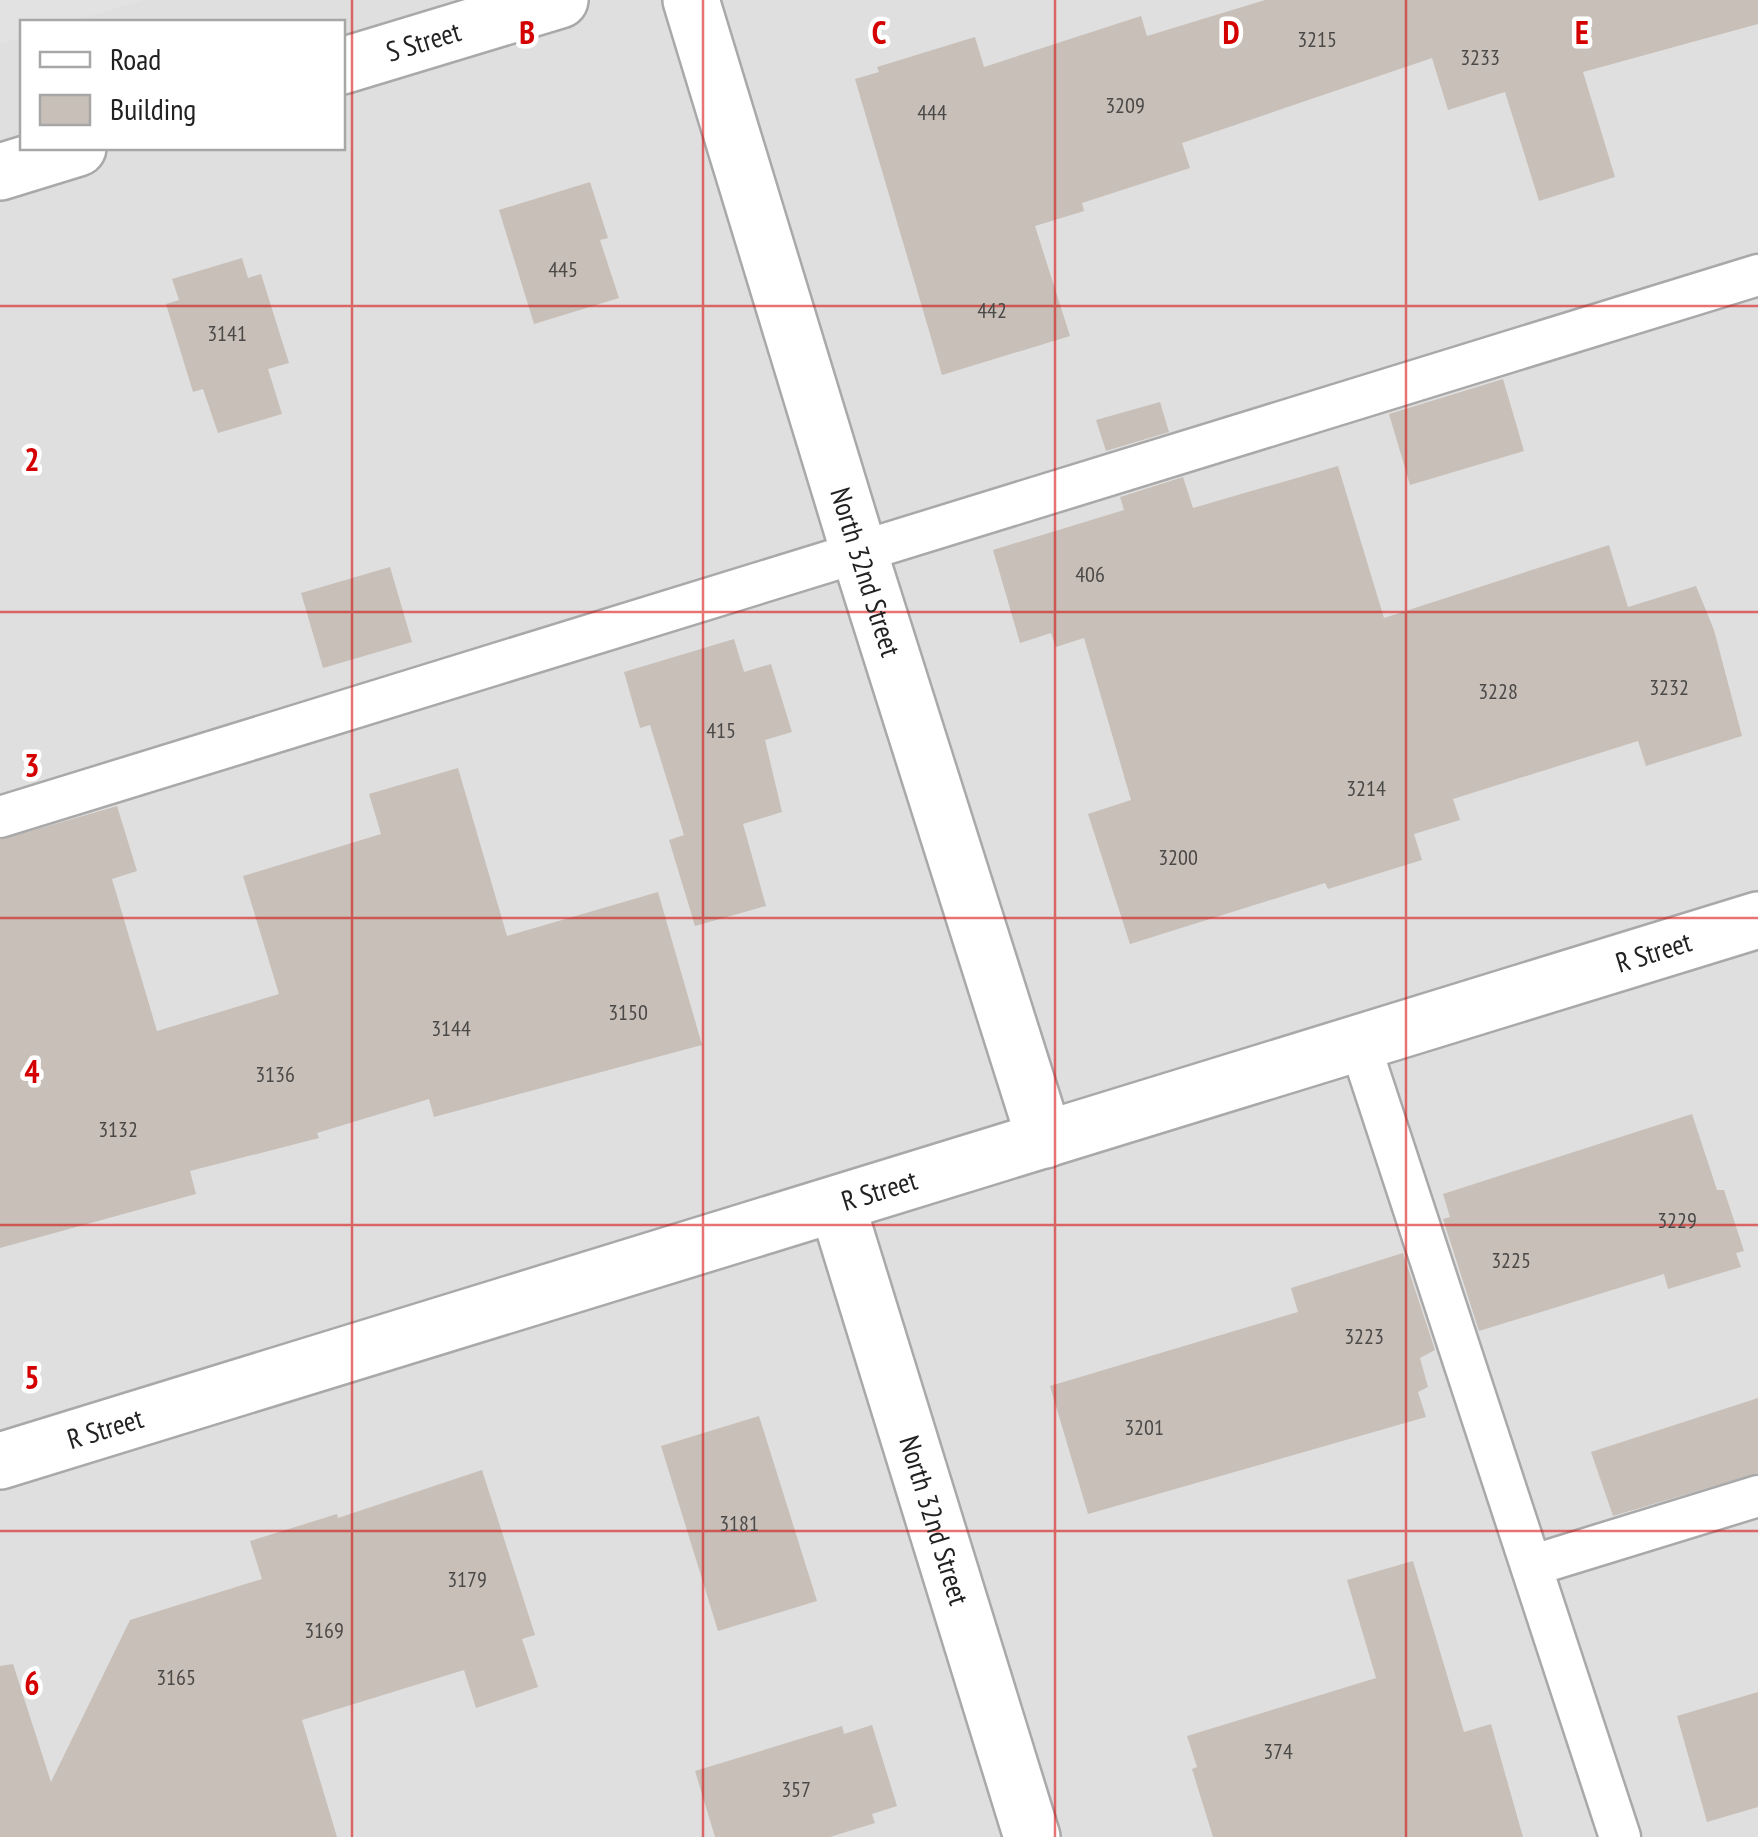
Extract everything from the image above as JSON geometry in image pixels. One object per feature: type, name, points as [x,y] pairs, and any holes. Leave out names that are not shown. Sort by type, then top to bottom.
[{"type":"street","name":"S Street","points":[[345,65],[560,0]]},
{"type":"street","name":"North 32nd Street","points":[[692,0],[859,552],[1045,1140]]},
{"type":"street","points":[[0,172],[72,150]]},
{"type":"street","name":"R Street","points":[[0,1461],[1758,920]]},
{"type":"street","name":"North 32nd Street","points":[[837,1204],[1032,1837]]},
{"type":"lane","points":[[0,817],[1758,275]]},
{"type":"lane","points":[[1359,1042],[1534,1565],[1620,1837]]},
{"type":"lane","points":[[1534,1565],[1758,1496]]},
{"type":"shaded area","points":[[0,0],[1758,0],[1758,1837],[0,1837]]},
{"type":"shaded area","points":[[0,0],[144,0],[77,20],[20,20],[20,38],[0,44]]},
{"type":"building","points":[[1265,0],[1758,0],[1758,24],[1583,72],[1615,177],[1539,201],[1505,92],[1448,110],[1432,58],[1182,143],[1190,168],[1082,203],[1084,211],[1035,226],[1070,336],[942,375],[855,79],[879,72],[877,67],[975,37],[984,67],[1141,16],[1147,36]]},
{"type":"building","points":[[590,182],[608,238],[600,240],[619,298],[534,324],[499,210]]},
{"type":"building","points":[[242,258],[248,278],[261,274],[289,363],[268,369],[282,414],[218,433],[203,389],[193,392],[166,304],[179,300],[172,279]]},
{"type":"building","points":[[1503,379],[1524,451],[1410,485],[1389,414]]},
{"type":"building","points":[[1160,402],[1169,432],[1106,451],[1096,420]]},
{"type":"building","points":[[1338,466],[1384,618],[1609,545],[1628,607],[1696,586],[1714,630],[1742,736],[1646,766],[1638,741],[1453,799],[1460,820],[1414,834],[1422,860],[1328,889],[1325,883],[1130,944],[1088,814],[1131,800],[1084,638],[1056,647],[1051,633],[1020,643],[993,550],[1124,510],[1120,497],[1183,477],[1193,508]]},
{"type":"building","points":[[390,567],[412,642],[323,668],[301,593]]},
{"type":"building","points":[[734,639],[744,672],[771,664],[792,732],[765,740],[782,812],[743,824],[766,906],[695,926],[669,840],[684,835],[650,725],[640,728],[624,672]]},
{"type":"building","points":[[458,768],[507,936],[658,892],[702,1045],[434,1117],[429,1099],[317,1133],[319,1138],[190,1171],[196,1194],[0,1248],[0,840],[117,806],[137,871],[112,879],[157,1031],[279,994],[243,876],[381,834],[369,794]]},
{"type":"building","points":[[1692,1114],[1717,1190],[1724,1190],[1744,1251],[1736,1253],[1741,1267],[1668,1289],[1664,1274],[1479,1331],[1443,1219],[1450,1217],[1443,1194]]},
{"type":"building","points":[[1403,1253],[1435,1350],[1420,1358],[1428,1387],[1418,1392],[1426,1417],[1088,1514],[1050,1386],[1298,1312],[1291,1288]]},
{"type":"building","points":[[1758,1398],[1758,1473],[1613,1516],[1591,1452]]},
{"type":"building","points":[[759,1416],[817,1601],[718,1631],[661,1446]]},
{"type":"building","points":[[482,1470],[535,1635],[522,1639],[538,1687],[476,1708],[464,1670],[302,1720],[337,1837],[0,1837],[0,1666],[13,1664],[51,1782],[130,1620],[262,1579],[250,1541],[337,1514],[338,1518]]},
{"type":"building","points":[[1413,1561],[1464,1732],[1491,1724],[1523,1837],[1213,1837],[1192,1769],[1197,1767],[1187,1736],[1376,1678],[1347,1580]]},
{"type":"building","points":[[1758,1692],[1758,1807],[1707,1822],[1677,1716]]},
{"type":"building","points":[[872,1725],[897,1806],[872,1814],[875,1823],[830,1837],[715,1837],[695,1771],[842,1726],[844,1734]]}]
